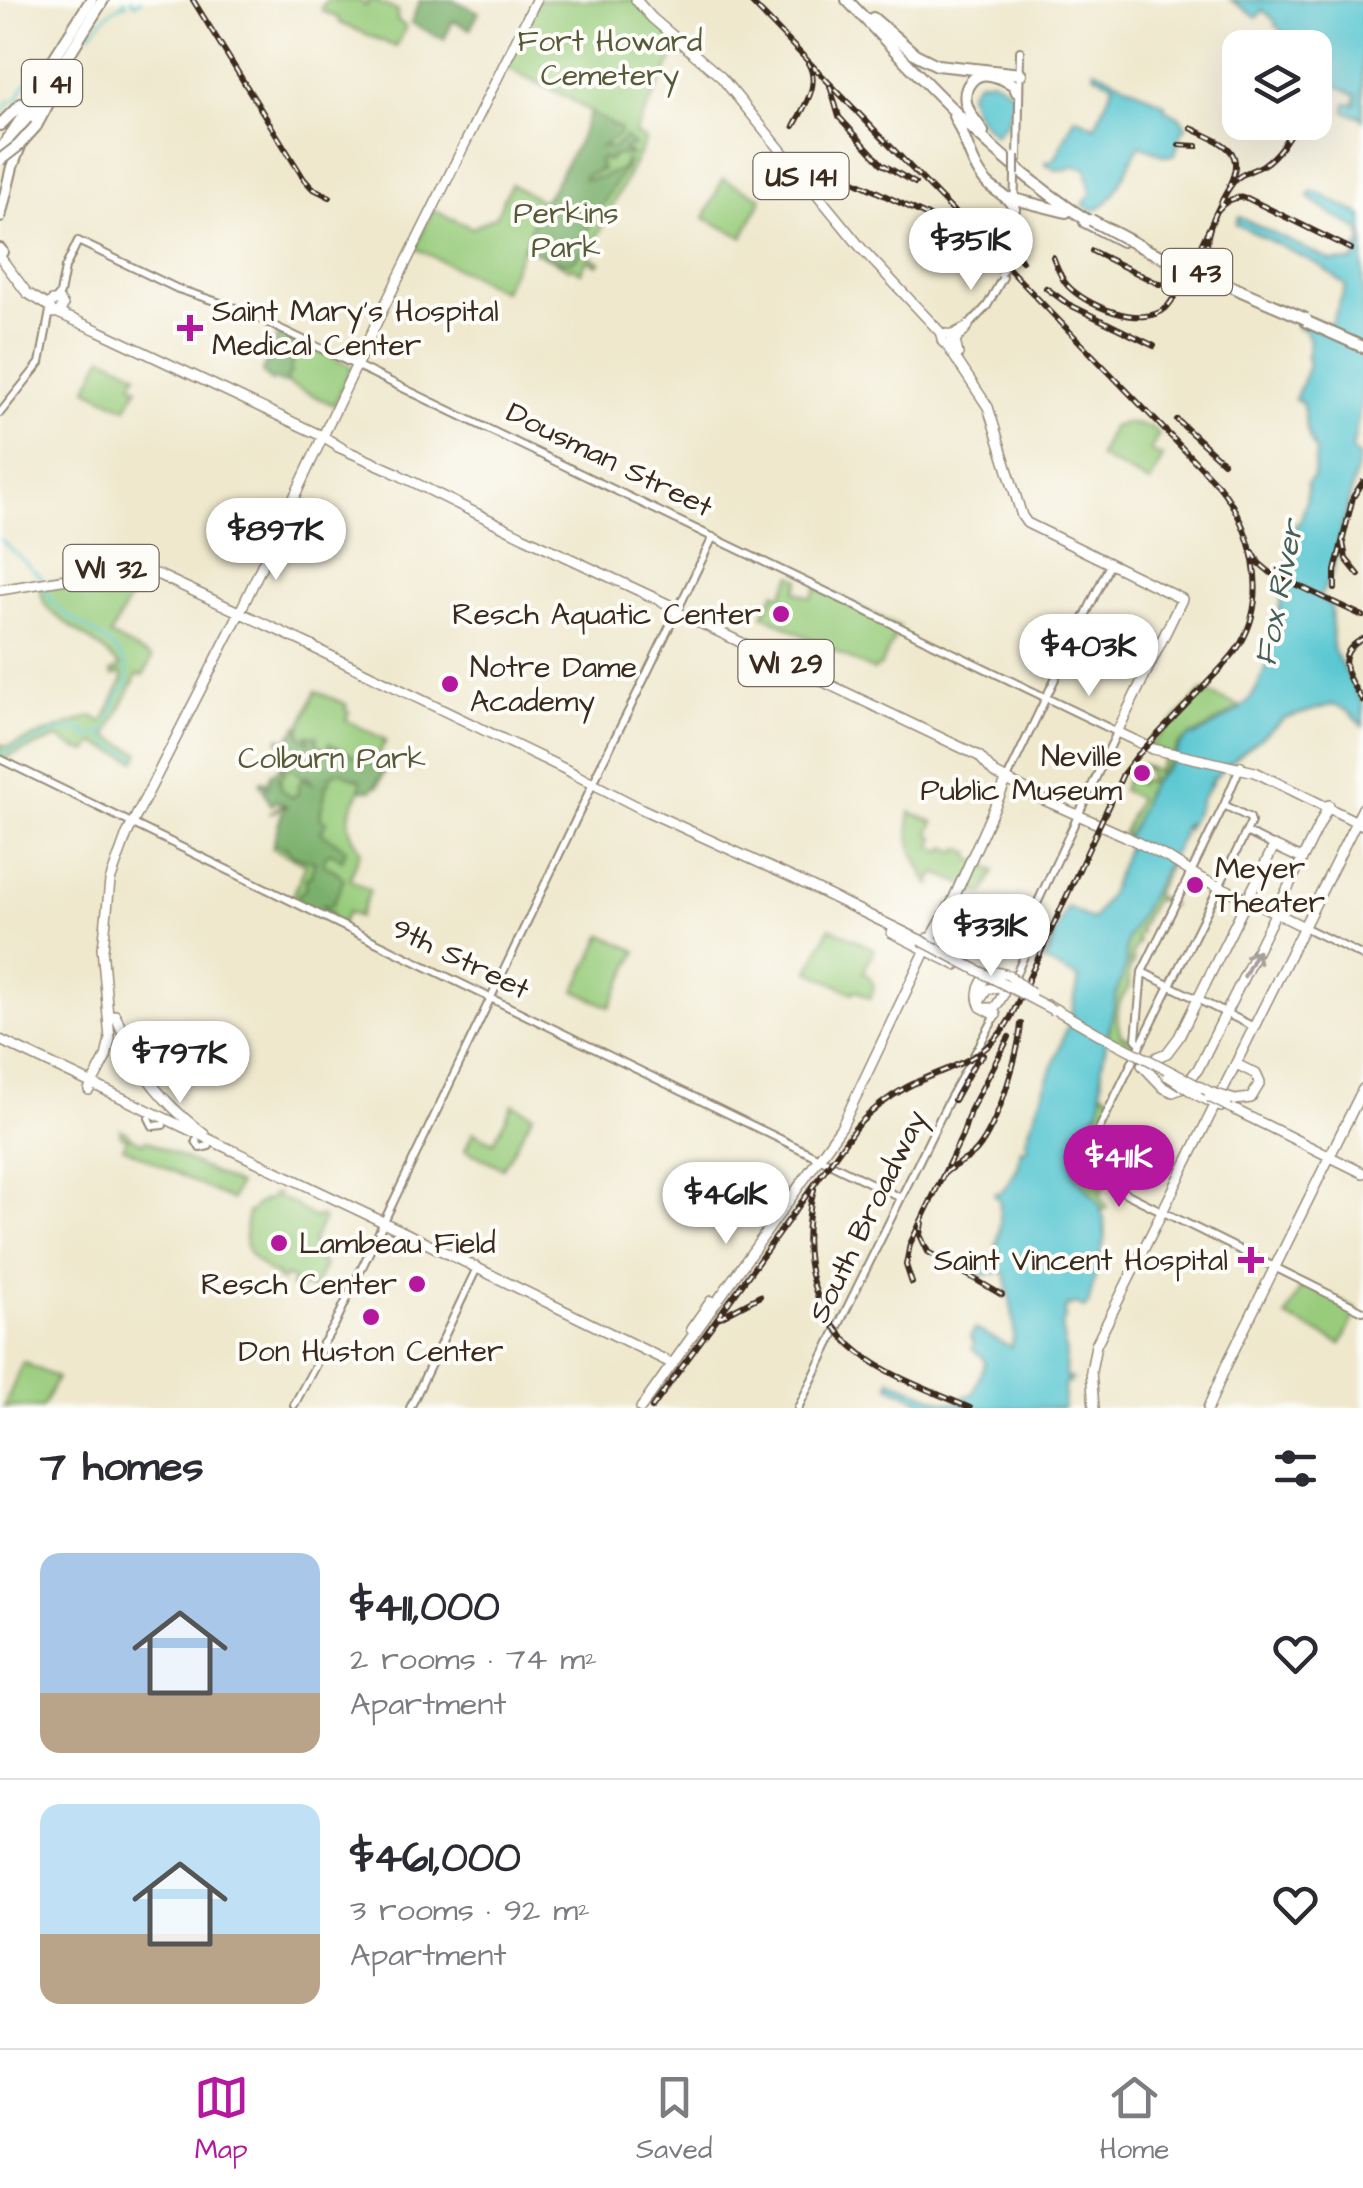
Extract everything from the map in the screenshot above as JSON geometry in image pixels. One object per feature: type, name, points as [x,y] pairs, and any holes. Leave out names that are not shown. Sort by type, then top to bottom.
[{"type":"highway","points":[[0,140],[99,0]]},
{"type":"highway","points":[[0,162],[36,126],[99,0]]},
{"type":"highway","name":"I 41","points":[[0,152],[99,0]]},
{"type":"highway","name":"I 43","points":[[847,0],[1004,158],[1090,222],[1122,241],[1363,345]]},
{"type":"highway","name":"I 43","points":[[856,0],[983,132],[1090,222],[1363,345]]},
{"type":"highway","points":[[873,18],[914,54],[937,65],[1018,75]]},
{"type":"highway","points":[[983,132],[965,98],[971,81],[990,75],[1014,85],[1017,92]]},
{"type":"highway","points":[[1000,79],[1011,80],[1018,75]]},
{"type":"highway","points":[[0,125],[48,77]]},
{"type":"highway","points":[[0,217],[16,154],[48,77]]},
{"type":"highway","name":"I 41","points":[[0,162],[48,77]]},
{"type":"highway","points":[[935,91],[958,124],[980,174],[1000,193],[1012,202],[1060,210],[1090,222]]},
{"type":"main road","points":[[92,1087],[110,1038],[101,926],[118,844],[222,648],[332,410],[536,0]]},
{"type":"main road","name":"US 141","points":[[636,0],[721,77],[853,239],[948,338],[988,405],[1024,517]]},
{"type":"main road","name":"WI 29","points":[[0,252],[27,293],[54,310],[690,616],[982,761],[992,774],[1304,927]]},
{"type":"main road","name":"WI 29","points":[[0,252],[34,293],[54,310]]},
{"type":"main road","points":[[948,338],[967,326]]},
{"type":"main road","points":[[958,354],[954,341],[967,326]]},
{"type":"main road","name":"US 141","points":[[948,338],[993,409],[1024,517]]},
{"type":"main road","points":[[131,823],[309,468],[356,364]]},
{"type":"main road","points":[[1024,517],[1180,600],[1116,732]]},
{"type":"main road","name":"WI 32","points":[[0,588],[110,568],[142,568],[167,575],[709,840],[926,941]]},
{"type":"main road","name":"Dousman Street","points":[[1116,732],[1150,751],[1261,774],[1359,817]]},
{"type":"main road","points":[[907,993],[926,941],[950,905],[1006,781]]},
{"type":"main road","points":[[1122,1051],[1150,1071],[1167,1090],[1181,1090],[1198,1070],[1329,806]]},
{"type":"main road","points":[[1093,1408],[1092,1365],[1096,1346],[1194,1148],[1225,1101],[1236,1064],[1359,817]]},
{"type":"main road","points":[[1100,1035],[1144,1055],[1157,1057],[1172,1047],[1274,846],[1302,859]]},
{"type":"main road","points":[[926,941],[940,958]]},
{"type":"main road","points":[[926,941],[1005,989],[1053,1010],[1167,1073],[1197,1095],[1225,1101],[1248,1100],[1258,1089],[1259,1078],[1236,1064]]},
{"type":"main road","points":[[923,964],[926,941]]},
{"type":"main road","points":[[926,941],[1005,989],[1332,1153],[1360,1172]]},
{"type":"main road","points":[[638,1408],[842,1121],[923,964],[931,956],[959,960]]},
{"type":"main road","points":[[992,1013],[978,1003],[978,992],[985,977],[996,972],[1010,976],[1053,1010]]},
{"type":"main road","points":[[106,984],[136,1060],[155,1088],[189,1122],[222,1147]]},
{"type":"main road","points":[[992,1013],[981,1001],[984,992],[991,988],[1034,1004]]},
{"type":"main road","points":[[992,1013],[1005,989]]},
{"type":"main road","points":[[92,1087],[118,1037],[115,1014]]},
{"type":"main road","points":[[1171,1032],[1172,1047]]},
{"type":"main road","points":[[0,1043],[20,1058],[131,1103],[669,1364]]},
{"type":"main road","points":[[0,1043],[196,1141],[381,1224],[601,1331]]},
{"type":"main road","points":[[1207,1408],[1363,1089]]},
{"type":"main road","points":[[638,1408],[817,1157]]},
{"type":"street","points":[[1017,157],[1018,75]]},
{"type":"street","points":[[967,326],[990,301],[1013,246],[1018,75]]},
{"type":"street","name":"Dousman Street","points":[[54,310],[78,241],[178,289],[239,308],[1116,732]]},
{"type":"street","points":[[0,413],[40,363],[54,310]]},
{"type":"street","points":[[293,1406],[713,536]]},
{"type":"street","points":[[1006,781],[1110,564]]},
{"type":"street","name":"South Broadway","points":[[798,1408],[950,1098],[980,1046],[992,1013],[1019,966],[1030,942],[1035,908],[1116,732]]},
{"type":"street","name":"9th Street","points":[[0,759],[902,1198]]},
{"type":"street","points":[[1141,1044],[1136,1039],[1142,972],[1224,805],[1237,766]]},
{"type":"street","points":[[1224,805],[1251,819],[1094,1141],[1094,1177],[1363,1310]]},
{"type":"street","points":[[1246,832],[1274,846]]},
{"type":"street","points":[[1304,927],[1363,956]]},
{"type":"street","name":"South Broadway","points":[[1005,989],[1019,966]]},
{"type":"street","points":[[1142,972],[1254,1027]]},
{"type":"street","points":[[410,1408],[475,1272]]},
{"type":"green space","points":[[327,0],[361,0],[365,6],[373,0],[398,11],[397,20],[405,29],[396,47],[322,11]]},
{"type":"green space","points":[[420,0],[454,0],[479,12],[470,29],[453,21],[444,39],[411,23]]},
{"type":"green space","points":[[536,0],[636,0],[680,43],[635,134],[646,140],[588,255],[600,262],[598,265],[587,260],[581,272],[569,269],[525,244],[503,291],[415,248],[433,210],[472,228],[496,216],[511,184],[547,204],[593,114],[504,66]]},
{"type":"green space","name":"Perkins Park","points":[[590,113],[620,129],[619,135],[601,147],[614,148],[625,137],[634,145],[624,149],[631,155],[616,155],[607,161],[601,158],[602,170],[584,176],[603,176],[622,169],[628,160],[593,214],[582,252],[578,258],[563,262],[525,247],[537,208],[550,192]]},
{"type":"green space","points":[[723,179],[762,198],[743,237],[704,218]]},
{"type":"green space","points":[[282,332],[352,367],[334,405],[262,372]]},
{"type":"green space","points":[[277,336],[293,338],[291,343],[298,347],[288,382],[272,382],[262,372],[265,364],[273,360]]},
{"type":"green space","points":[[103,356],[137,373],[132,384],[138,387],[126,408],[87,389]]},
{"type":"green space","points":[[1125,423],[1150,427],[1159,434],[1150,451],[1163,457],[1150,483],[1099,457],[1112,427]]},
{"type":"green space","points":[[141,571],[110,636],[152,658],[144,675],[137,675],[107,736],[140,753],[136,761],[94,743],[88,752],[58,738],[9,756],[6,762],[0,759],[0,744],[7,747],[92,716],[103,722],[123,679],[121,673],[113,676],[111,672],[121,667],[103,650],[51,612],[39,584]]},
{"type":"green space","points":[[792,575],[800,579],[795,591],[811,598],[817,587],[900,627],[880,667],[874,671],[763,615],[775,592],[782,595]]},
{"type":"green space","name":"Colburn Park","points":[[316,691],[347,705],[346,720],[386,740],[373,766],[385,771],[378,787],[365,782],[349,816],[350,831],[361,850],[350,879],[370,891],[359,917],[348,912],[341,925],[291,901],[306,864],[272,848],[290,807],[269,814],[284,803],[267,796],[292,748],[278,741],[280,737],[293,743]]},
{"type":"green space","points":[[1203,691],[1241,707],[1178,745],[1145,793],[1144,804],[1129,834],[1122,835],[1138,798],[1122,790],[1127,778],[1139,784],[1141,779],[1148,782],[1146,768],[1141,764],[1157,771],[1167,754],[1149,747]]},
{"type":"green space","points":[[298,726],[300,735],[309,742],[307,735],[317,736],[317,743],[329,753],[329,743],[383,769],[372,790],[360,790],[361,780],[343,772],[329,777],[330,783],[325,785],[321,818],[327,822],[321,832],[346,849],[342,860],[331,852],[324,860],[324,865],[344,879],[332,906],[323,905],[332,917],[298,902],[315,862],[273,844],[287,806],[276,801],[271,805],[263,789],[268,786],[260,785],[261,781],[269,782],[271,774],[280,768],[285,772],[278,778],[281,789],[292,798],[302,779],[312,783],[308,777],[281,766],[288,739]]},
{"type":"green space","points":[[910,812],[934,822],[929,833],[935,838],[932,847],[943,852],[946,847],[958,852],[960,848],[995,871],[984,894],[937,873],[929,883],[912,849]]},
{"type":"green space","points":[[1169,861],[1171,864],[1154,895],[1172,904],[1155,899],[1139,929],[1139,941],[1131,956],[1134,960],[1130,962],[1133,964],[1129,988],[1118,1010],[1121,1035],[1138,1044],[1136,1050],[1108,1037],[1126,963],[1127,939]]},
{"type":"green space","points":[[830,927],[874,949],[863,973],[874,986],[870,998],[809,971]]},
{"type":"green space","points":[[603,935],[637,951],[610,1007],[575,991]]},
{"type":"green space","points":[[1101,1091],[1113,1097],[1096,1133],[1091,1175],[1105,1185],[1100,1195],[1107,1208],[1102,1210],[1066,1167],[1075,1167],[1079,1146],[1097,1110]]},
{"type":"green space","points":[[513,1104],[533,1114],[503,1168],[465,1150],[473,1132],[494,1142]]},
{"type":"green space","points":[[120,1129],[238,1185],[231,1200],[123,1147],[127,1138],[121,1136]]},
{"type":"green space","name":"Lambeau Field","points":[[272,1194],[316,1219],[324,1219],[312,1243],[325,1253],[319,1262],[325,1265],[313,1290],[302,1285],[298,1291],[291,1287],[293,1280],[277,1278],[248,1250],[248,1212],[272,1198]]},
{"type":"green space","points":[[1303,1283],[1358,1310],[1341,1344],[1286,1317]]},
{"type":"green space","points":[[23,1362],[57,1378],[42,1408],[4,1407]]},
{"type":"water","points":[[1231,0],[1363,0],[1363,120],[1358,114],[1345,111],[1346,103],[1355,104],[1356,95],[1332,83],[1332,30],[1280,30],[1263,10],[1257,18]]},
{"type":"water","points":[[1094,69],[1165,104],[1164,109],[1180,118],[1186,127],[1175,155],[1166,156],[1140,145],[1114,194],[1090,210],[1083,204],[1091,194],[1086,168],[1057,170],[1046,162],[1055,159],[1075,117],[1095,126],[1114,84],[1094,74]]},
{"type":"water","points":[[992,79],[1014,97],[1007,115],[1010,118],[995,135],[978,116],[969,92],[977,82]]},
{"type":"water","points":[[1311,192],[1363,216],[1363,394],[1352,451],[1359,458],[1331,576],[1319,598],[1331,605],[1333,649],[1363,704],[1363,726],[1334,704],[1284,719],[1212,778],[1127,939],[1127,963],[1102,1064],[1099,1109],[1083,1134],[1074,1162],[1074,1173],[1099,1204],[1105,1237],[1088,1305],[1068,1305],[1064,1314],[1065,1376],[1072,1379],[1065,1383],[1063,1408],[934,1408],[889,1385],[890,1379],[944,1402],[961,1403],[964,1396],[973,1394],[985,1363],[972,1349],[970,1337],[975,1329],[1011,1347],[1013,1321],[1005,1273],[974,1275],[973,1264],[999,1254],[996,1246],[1000,1205],[994,1195],[1002,1192],[1018,1167],[1021,1148],[1025,1150],[1028,1146],[1025,1141],[1071,1017],[1079,979],[1044,961],[1067,907],[1092,920],[1114,883],[1129,843],[1124,840],[1150,785],[1186,739],[1225,719],[1247,702],[1259,684],[1269,656],[1282,577],[1300,534],[1294,531],[1295,525],[1300,522],[1308,482],[1313,478],[1316,451],[1302,402],[1295,399],[1309,366],[1310,341],[1306,331],[1296,327],[1307,325],[1311,318],[1327,325],[1332,322],[1346,286],[1321,266],[1236,224],[1239,217],[1331,261],[1354,262],[1362,244],[1361,231],[1314,202],[1309,197]]},
{"type":"waterway","points":[[90,34],[107,15],[121,4],[126,5],[124,0]]},
{"type":"waterway","points":[[131,0],[135,4],[141,0]]},
{"type":"waterway","points":[[0,113],[8,102],[18,99],[49,56]]},
{"type":"waterway","points":[[0,539],[42,578]]},
{"type":"waterway","points":[[44,586],[60,609],[109,644],[126,666],[127,684],[109,722]]},
{"type":"waterway","points":[[6,752],[63,730],[72,732],[77,727],[86,731],[86,737],[104,734]]},
{"type":"waterway","points":[[107,727],[106,742],[137,757]]},
{"type":"railway","points":[[193,0],[304,179],[330,197]]},
{"type":"railway","points":[[652,1408],[856,1127],[907,1087],[978,1054],[1001,1032],[1123,774],[1233,654],[1250,624],[1254,603],[1248,540],[1218,485],[749,0]]},
{"type":"railway","points":[[794,126],[812,87],[808,63]]},
{"type":"railway","points":[[830,86],[839,117],[882,164],[915,183]]},
{"type":"railway","points":[[1191,128],[1221,143],[1233,155],[1234,173],[1229,186]]},
{"type":"railway","points":[[1226,276],[1208,253],[1214,217],[1235,180],[1263,165],[1286,140]]},
{"type":"railway","points":[[1179,145],[1197,146]]},
{"type":"railway","points":[[833,171],[968,235]]},
{"type":"railway","points":[[1218,210],[1231,200],[1247,198],[1351,249]]},
{"type":"railway","points":[[1053,257],[1067,285],[1087,300],[1129,315],[1156,314],[1166,308],[1178,291],[1214,218]]},
{"type":"railway","points":[[994,225],[1022,261]]},
{"type":"railway","points":[[1092,251],[1159,284],[1174,285],[1184,276]]},
{"type":"railway","points":[[1046,288],[1068,304],[1154,346]]},
{"type":"railway","points":[[1177,420],[1223,462]]},
{"type":"railway","points":[[1335,589],[1335,571],[1353,497],[1363,482]]},
{"type":"railway","points":[[1343,542],[1346,559],[1359,575]]},
{"type":"railway","points":[[1253,552],[1271,573],[1363,616]]},
{"type":"railway","points":[[1363,639],[1353,645],[1345,660],[1348,676],[1363,701]]},
{"type":"railway","points":[[945,1173],[973,1154],[985,1139],[1011,1072],[1021,1024]]},
{"type":"railway","points":[[912,1283],[906,1265],[910,1244],[970,1111],[1009,1037]]},
{"type":"railway","points":[[954,1100],[983,1055]]},
{"type":"railway","points":[[814,1189],[807,1239],[809,1262],[822,1307],[834,1327],[871,1361],[970,1408]]},
{"type":"railway","points":[[922,1222],[920,1235],[928,1252],[1002,1295]]},
{"type":"railway","points":[[720,1317],[760,1296]]},
{"type":"place","name":"Saint Mary's Hospital Medical Center","points":[[190,328]]},
{"type":"place","name":"Resch Aquatic Center","points":[[781,614]]},
{"type":"place","name":"Notre Dame Academy","points":[[450,684]]},
{"type":"place","name":"Neville Public Museum","points":[[1142,773]]},
{"type":"place","name":"Meyer Theater","points":[[1195,885]]},
{"type":"place","name":"Lambeau Field","points":[[279,1243]]},
{"type":"place","name":"Saint Vincent Hospital","points":[[1251,1260]]},
{"type":"place","name":"Resch Center","points":[[417,1284]]},
{"type":"place","name":"Don Huston Center","points":[[371,1317]]},
{"type":"park label","name":"Fort Howard Cemetery","points":[[610,58]]},
{"type":"water label","name":"Fox River","points":[[1278,593]]}]
